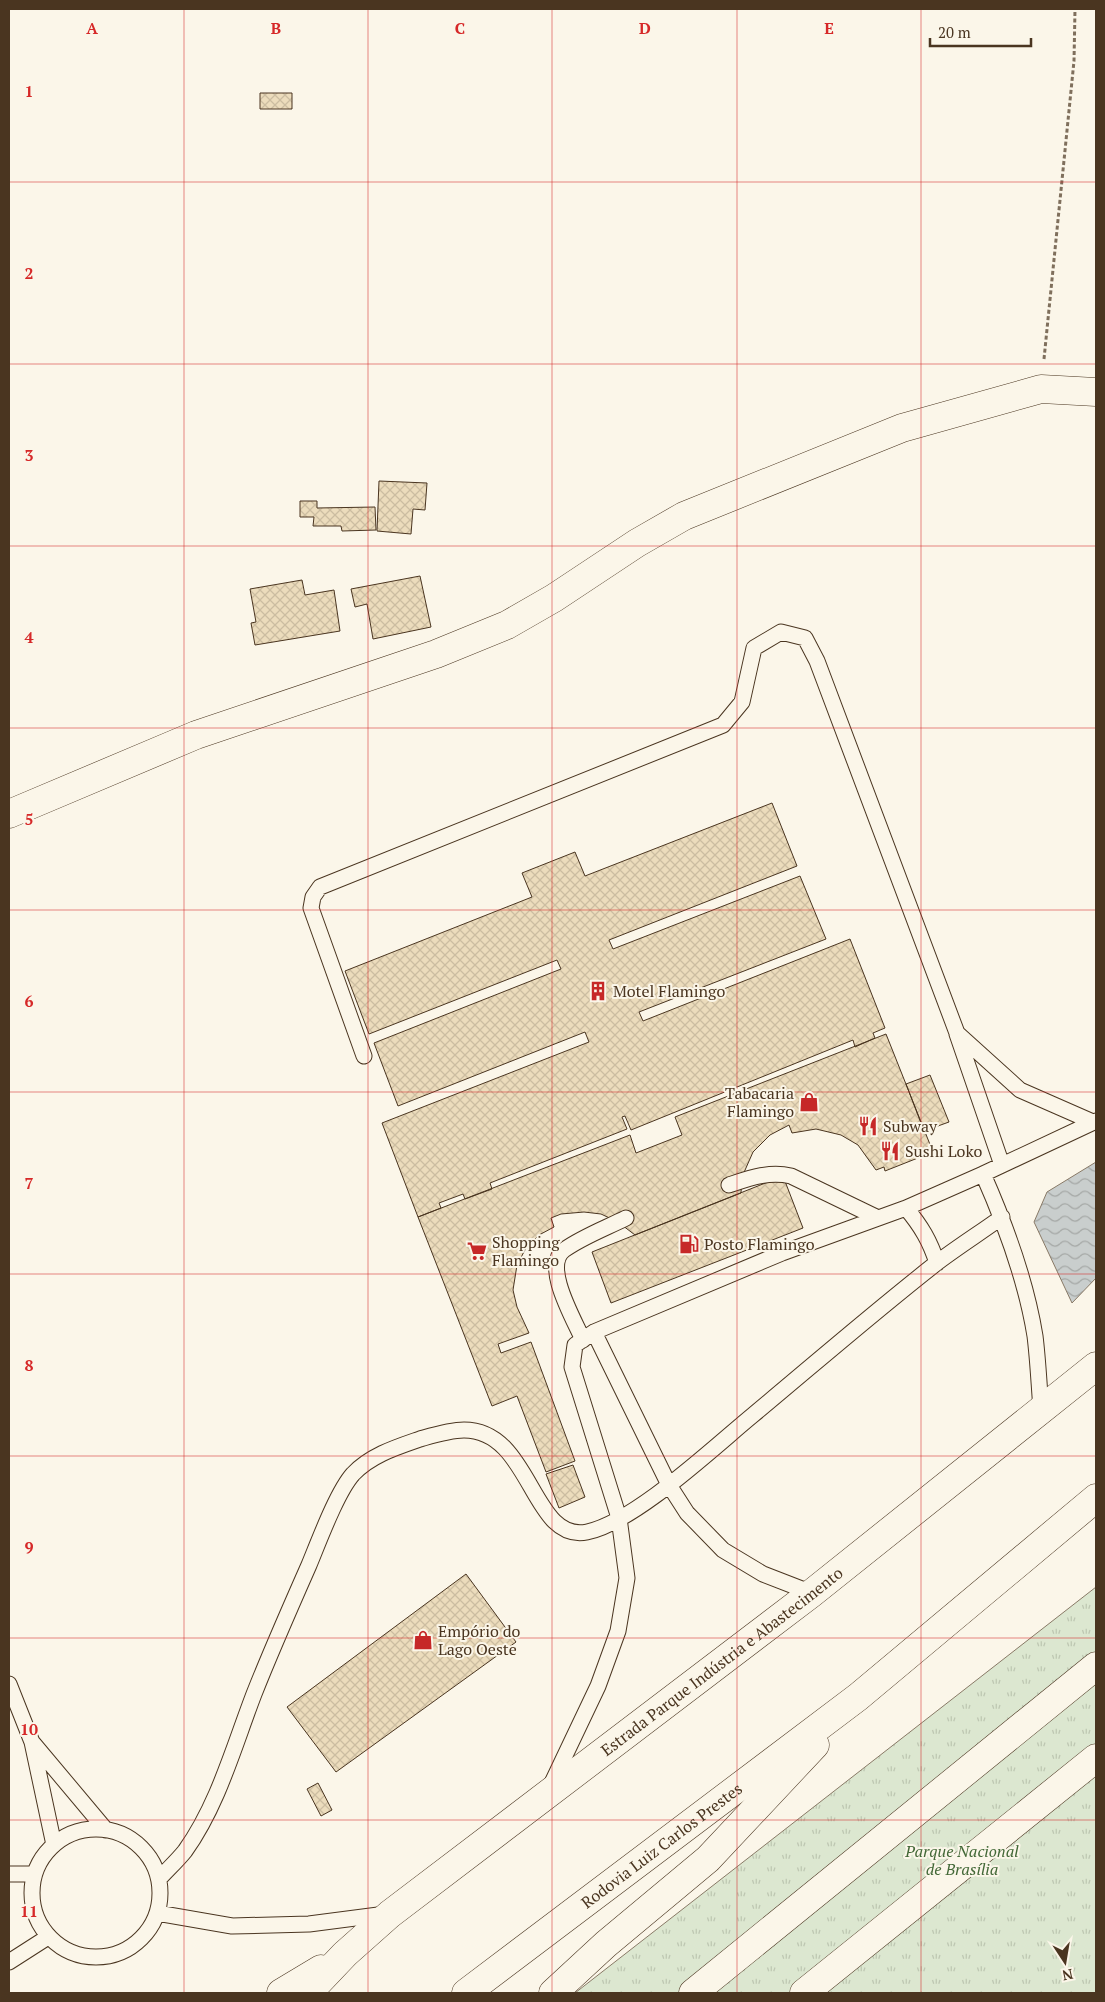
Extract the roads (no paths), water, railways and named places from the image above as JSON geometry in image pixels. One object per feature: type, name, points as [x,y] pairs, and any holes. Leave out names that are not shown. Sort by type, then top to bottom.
[{"type":"main road","points":[[9,814],[196,735],[436,654],[506,625],[554,598],[637,543],[684,516],[902,428],[1041,389],[1096,392]]},
{"type":"main road","name":"Estrada Parque Indústria e Abastecimento","points":[[345,1954],[390,1914],[812,1594],[1096,1366]]},
{"type":"main road","points":[[553,1993],[606,1944],[708,1859],[782,1782],[858,1697],[1096,1498]]},
{"type":"main road","points":[[693,1993],[1096,1666]]},
{"type":"main road","name":"Rodovia Luiz Carlos Prestes","points":[[466,1993],[858,1697]]},
{"type":"main road","points":[[804,1993],[1096,1758]]},
{"type":"main road","points":[[281,1993],[345,1954]]},
{"type":"main road","points":[[308,1993],[345,1954]]},
{"type":"lane","points":[[364,1056],[311,908],[313,896],[320,887],[723,726],[742,702],[754,648],[781,632],[805,638],[817,661],[957,1032],[1002,1165]]},
{"type":"lane","points":[[957,1032],[1020,1090],[1094,1122]]},
{"type":"lane","points":[[546,1797],[598,1686],[618,1631],[627,1578],[619,1518],[572,1367],[575,1345],[589,1336],[782,1253],[906,1208],[1094,1122]]},
{"type":"lane","points":[[729,1185],[757,1176],[777,1173],[791,1176],[878,1218]]},
{"type":"lane","points":[[983,1174],[1002,1218],[1023,1285],[1035,1336],[1041,1409]]},
{"type":"lane","points":[[906,1208],[923,1229],[931,1244],[937,1263]]},
{"type":"lane","points":[[626,1218],[562,1251],[556,1263],[556,1275],[669,1485],[687,1513],[724,1550],[763,1574],[812,1594]]},
{"type":"lane","points":[[159,1878],[183,1853],[199,1829],[327,1522],[352,1475],[369,1460],[389,1449],[434,1435],[465,1430],[480,1433],[502,1443],[532,1486],[546,1513],[558,1526],[573,1532],[586,1532],[619,1518],[669,1485],[937,1263],[1002,1218]]},
{"type":"lane","points":[[9,1684],[32,1742],[54,1845]]},
{"type":"lane","points":[[32,1742],[106,1830]]},
{"type":"lane","points":[[87,1830],[106,1830],[124,1836],[140,1846],[152,1861],[159,1878],[160,1896],[157,1913],[146,1933],[130,1948],[109,1956],[87,1957],[66,1950],[48,1937],[38,1923],[32,1907],[31,1890],[34,1874],[42,1858],[54,1845],[69,1835],[87,1830]]},
{"type":"lane","points":[[9,1874],[34,1874]]},
{"type":"lane","points":[[157,1913],[232,1926],[309,1924],[390,1914]]},
{"type":"lane","points":[[9,1962],[48,1937]]},
{"type":"water","points":[[1096,1162],[1096,1278],[1072,1303],[1034,1222],[1047,1192]]},
{"type":"place","name":"Motel Flamingo","points":[[598,991]]},
{"type":"place","name":"Tabacaria Flamingo","points":[[809,1102]]},
{"type":"place","name":"Subway","points":[[868,1126]]},
{"type":"place","name":"Sushi Loko","points":[[890,1151]]},
{"type":"place","name":"Posto Flamingo","points":[[689,1244]]},
{"type":"place","name":"Shopping Flamingo","points":[[477,1251]]},
{"type":"place","name":"Empório do Lago Oeste","points":[[423,1640]]},
{"type":"park label","name":"Parque Nacional de Brasília","points":[[962,1860]]}]
